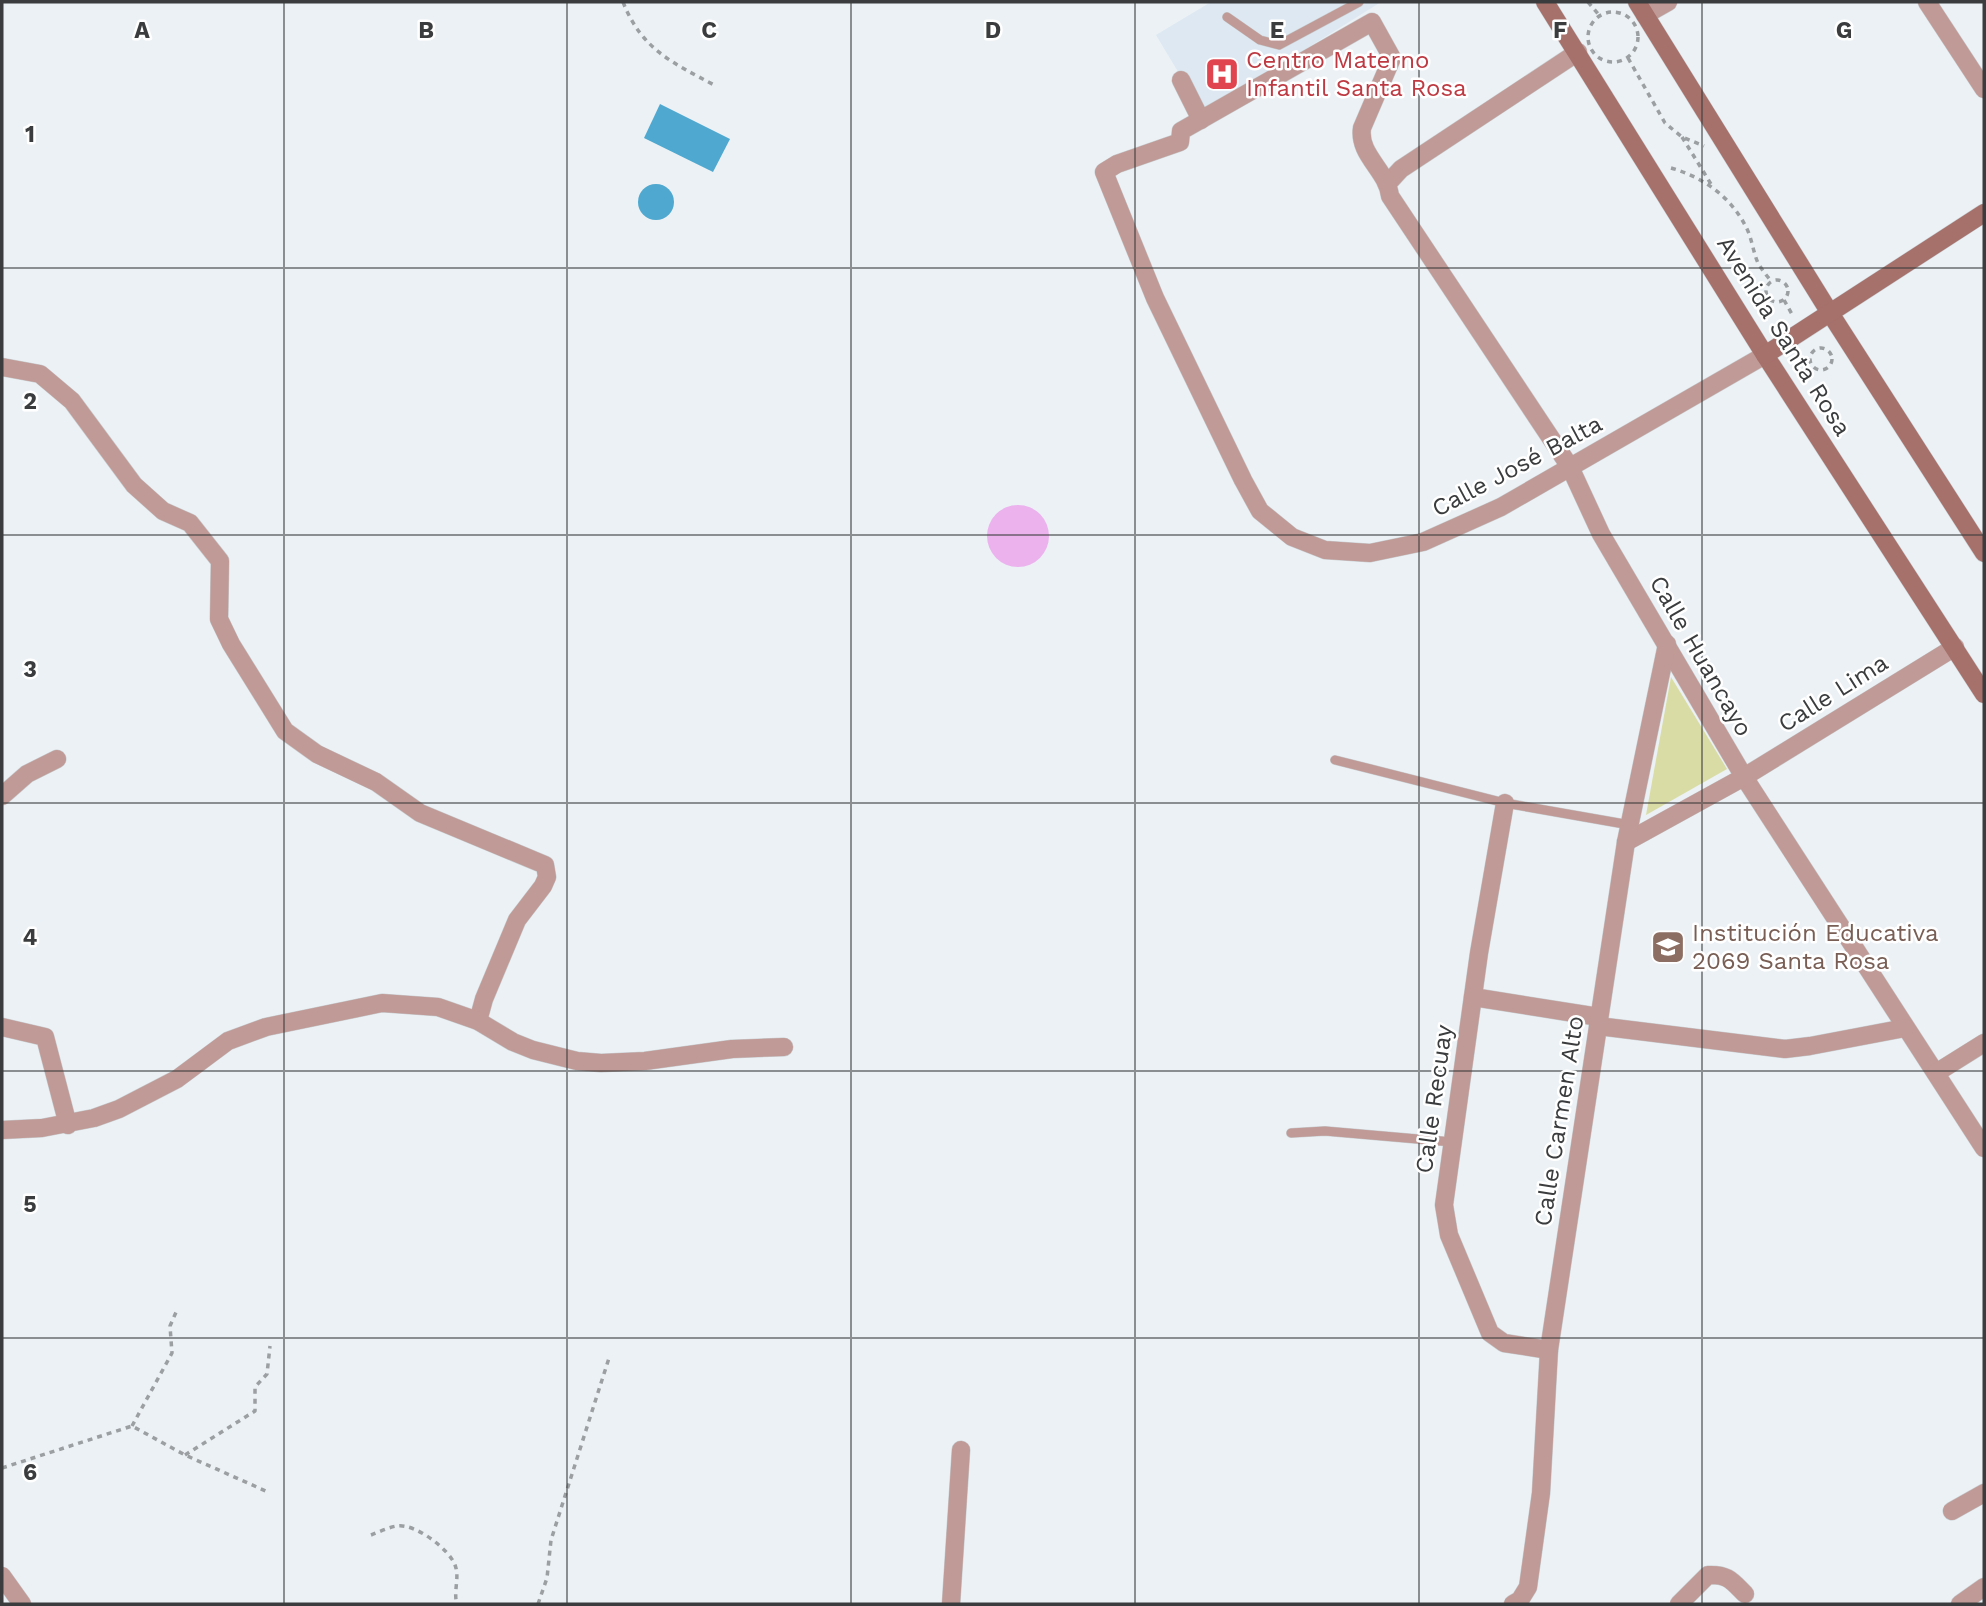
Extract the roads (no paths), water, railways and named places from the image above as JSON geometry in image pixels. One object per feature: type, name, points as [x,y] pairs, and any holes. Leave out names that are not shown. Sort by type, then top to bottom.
[{"type":"main road","name":"Avenida Santa Rosa","points":[[1545,2],[1765,355],[1984,694]]},
{"type":"main road","name":"Avenida Santa Rosa","points":[[1641,8],[1830,313],[1984,553]]},
{"type":"main road","name":"Calle José Balta","points":[[1765,355],[1984,213]]},
{"type":"street","points":[[1641,8],[1668,2]]},
{"type":"street","points":[[1927,2],[1984,89]]},
{"type":"street","name":"Calle Huancayo","points":[[1200,120],[1372,22],[1392,58],[1368,110],[1360,139],[1389,182],[1390,196],[1570,467],[1601,534],[1744,777],[1984,1148]]},
{"type":"street","points":[[1389,182],[1412,161],[1578,52]]},
{"type":"street","points":[[1181,80],[1200,120]]},
{"type":"street","name":"Calle José Balta","points":[[1200,120],[1181,131],[1180,142],[1117,164],[1104,172],[1155,298],[1254,501],[1260,511],[1292,537],[1325,550],[1370,553],[1423,542],[1501,507],[1765,355]]},
{"type":"street","points":[[2,367],[40,374],[72,401],[134,485],[163,511],[190,523],[220,561],[219,619],[230,644],[285,731],[317,754],[376,782],[420,813],[545,865],[547,877],[531,904],[517,920],[484,999],[478,1021]]},
{"type":"street","name":"Calle Carmen Alto","points":[[1514,1604],[1528,1587],[1541,1493],[1549,1350],[1628,834],[1667,644]]},
{"type":"street","name":"Calle Lima","points":[[1628,834],[1744,777],[1955,647]]},
{"type":"street","points":[[2,796],[27,774],[57,758]]},
{"type":"street","name":"Calle Recuay","points":[[1505,803],[1473,997],[1444,1205],[1449,1235],[1490,1333],[1504,1343],[1549,1350]]},
{"type":"street","points":[[1473,997],[1599,1021],[1785,1049],[1905,1028]]},
{"type":"street","points":[[2,1130],[68,1125],[119,1109],[177,1079],[228,1041],[266,1027],[382,1003],[438,1007],[478,1021],[513,1042],[533,1050],[577,1061],[645,1061],[732,1049],[784,1047]]},
{"type":"street","points":[[2,1027],[45,1037],[68,1125]]},
{"type":"street","points":[[1936,1073],[1984,1043]]},
{"type":"street","points":[[951,1604],[961,1450]]},
{"type":"street","points":[[1952,1511],[1984,1493]]},
{"type":"street","points":[[1679,1604],[1708,1575],[1722,1574],[1745,1594]]},
{"type":"street","points":[[2,1576],[22,1604]]},
{"type":"street","points":[[1960,1604],[1984,1587]]},
{"type":"lane","points":[[1227,17],[1260,40],[1279,46],[1359,2]]},
{"type":"lane","points":[[1335,760],[1628,834]]},
{"type":"lane","points":[[1291,1133],[1325,1131],[1452,1142]]},
{"type":"water","points":[[660,104],[730,139],[713,172],[644,138]]},
{"type":"water","points":[[656,184],[669,189],[674,202],[669,215],[656,220],[643,215],[638,202],[643,189]]},
{"type":"place","name":"Centro Materno Infantil Santa Rosa","points":[[1222,74]]},
{"type":"place","name":"Institución Educativa 2069 Santa Rosa","points":[[1668,947]]}]
